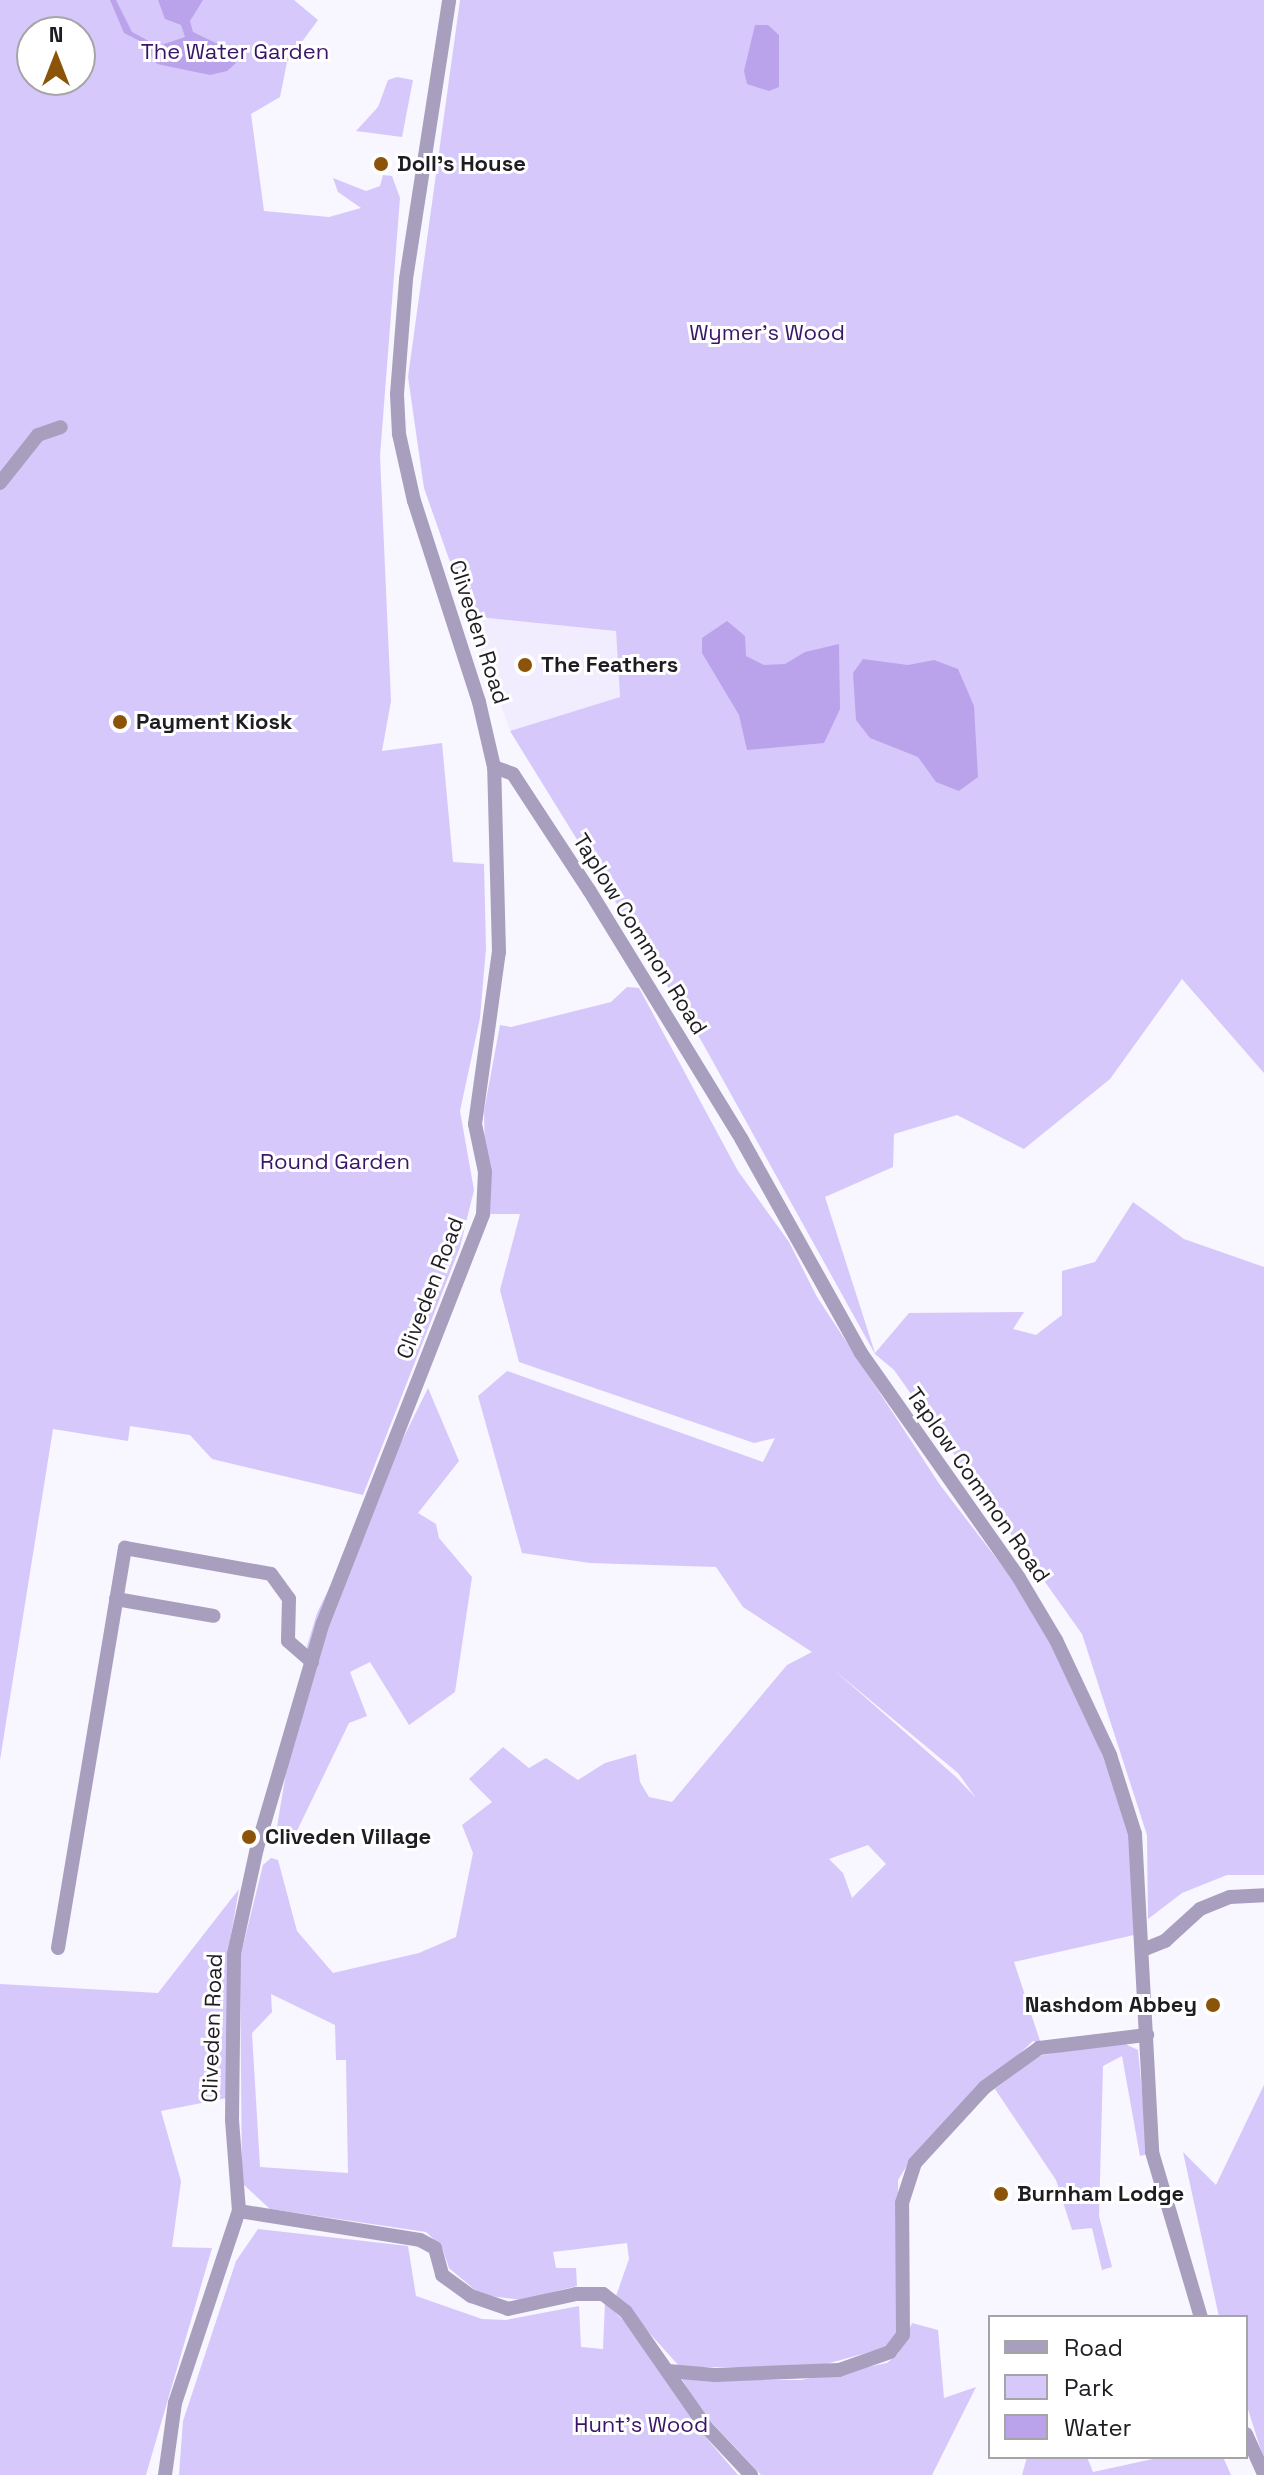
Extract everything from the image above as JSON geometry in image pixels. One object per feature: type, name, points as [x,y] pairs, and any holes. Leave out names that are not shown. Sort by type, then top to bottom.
[{"type":"street","name":"Cliveden Road","points":[[165,2475],[175,2403],[239,2211],[232,2119],[234,1954],[257,1848],[312,1662],[483,1214],[485,1172],[475,1124],[499,952],[494,767],[479,702],[414,501],[399,434],[406,279],[449,0]]},
{"type":"street","points":[[0,483],[38,435],[61,427]]},
{"type":"street","name":"Taplow Common Road","points":[[494,767],[513,774],[589,890],[742,1140],[861,1353],[1019,1578],[1056,1640],[1126,1796],[1145,1949],[1152,2152],[1200,2315]]},
{"type":"street","points":[[58,1948],[125,1548],[262,1569],[281,1584],[289,1599],[288,1641],[312,1662]]},
{"type":"street","points":[[116,1599],[214,1616]]},
{"type":"street","points":[[1145,1949],[1165,1941],[1200,1909],[1230,1897],[1264,1895]]},
{"type":"street","points":[[668,2371],[715,2375],[839,2370],[890,2352],[903,2335],[902,2203],[915,2163],[985,2087],[1039,2048],[1147,2035]]},
{"type":"street","points":[[239,2211],[420,2240],[435,2248],[442,2275],[471,2296],[508,2309],[576,2294],[603,2294],[626,2312],[706,2427],[751,2475]]},
{"type":"street","points":[[1248,2438],[1264,2474]]},
{"type":"shaded area","points":[[469,616],[616,630],[620,697],[510,731]]},
{"type":"green space","points":[[0,0],[294,0],[318,20],[287,62],[280,97],[251,114],[264,211],[329,217],[361,208],[338,192],[333,178],[366,191],[380,186],[383,175],[392,176],[400,198],[380,456],[391,701],[382,751],[442,743],[453,862],[484,864],[486,948],[480,1018],[460,1111],[474,1190],[460,1247],[363,1495],[212,1459],[190,1435],[130,1426],[128,1441],[53,1429],[0,1760]]},
{"type":"green space","name":"Wymer's Wood","points":[[460,0],[1264,0],[1264,1073],[1182,979],[1110,1079],[1024,1149],[957,1115],[894,1134],[893,1167],[825,1197],[875,1353],[909,1313],[1024,1312],[1013,1329],[1036,1335],[1062,1315],[1062,1271],[1095,1262],[1133,1202],[1184,1239],[1264,1267],[1264,1875],[1227,1875],[1182,1893],[1148,1919],[1147,1835],[1082,1634],[894,1370],[875,1354],[702,1042],[510,731],[620,697],[616,631],[469,616],[424,488],[408,377]]},
{"type":"green space","points":[[397,77],[413,80],[402,137],[356,131],[378,107],[388,80]]},
{"type":"green space","points":[[627,987],[639,988],[738,1171],[789,1242],[817,1297],[940,1485],[1026,1597],[1060,1655],[1111,1776],[1129,1835],[1134,1935],[1014,1962],[1041,2044],[1033,2041],[913,2156],[898,2180],[900,2328],[888,2347],[815,2367],[680,2367],[616,2296],[629,2259],[627,2243],[553,2252],[556,2268],[576,2268],[577,2286],[522,2300],[481,2295],[449,2268],[442,2247],[426,2232],[270,2209],[242,2183],[240,1958],[263,1865],[271,1858],[278,1860],[297,1931],[333,1973],[419,1953],[456,1937],[473,1853],[462,1825],[492,1802],[469,1779],[503,1747],[529,1768],[546,1758],[578,1780],[605,1763],[636,1754],[640,1782],[649,1797],[672,1802],[787,1665],[812,1652],[743,1607],[716,1567],[590,1563],[522,1553],[478,1396],[507,1371],[763,1462],[775,1438],[754,1443],[519,1362],[500,1290],[520,1214],[486,1214],[484,1111],[500,1025],[511,1027],[611,1002]],"holes":[[[834,1670],[958,1773],[976,1798],[956,1777]],[[868,1845],[886,1864],[852,1898],[843,1873],[829,1859]],[[271,1994],[335,2025],[336,2060],[346,2060],[348,2173],[260,2167],[252,2033],[272,2012]]]},
{"type":"green space","points":[[428,1388],[459,1461],[418,1513],[436,1524],[439,1538],[472,1577],[455,1692],[409,1725],[370,1662],[350,1672],[367,1716],[349,1723],[293,1839],[276,1833],[307,1646],[317,1613]]},
{"type":"green space","points":[[239,1889],[227,1958],[227,2098],[161,2111],[181,2181],[172,2247],[212,2248],[146,2475],[0,2475],[0,1984],[158,1993]]},
{"type":"green space","points":[[1121,2042],[1138,2050],[1148,2154],[1140,2156],[1122,2056],[1103,2066],[1099,2216],[1112,2267],[1102,2270],[1092,2228],[1072,2230],[1056,2180],[995,2089],[1038,2056]]},
{"type":"green space","points":[[1264,2085],[1264,2460],[1248,2409],[1248,2315],[1219,2315],[1183,2152],[1216,2185]]},
{"type":"green space","name":"Hunt's Wood","points":[[258,2229],[408,2246],[416,2296],[482,2319],[506,2320],[579,2306],[581,2347],[603,2349],[605,2302],[640,2337],[703,2434],[738,2475],[179,2475],[183,2421],[236,2261]]},
{"type":"green space","points":[[912,2323],[938,2330],[944,2398],[976,2387],[932,2475],[761,2475],[702,2412],[682,2379],[801,2380],[887,2363],[898,2354]]},
{"type":"green space","points":[[1026,2459],[1088,2459],[1093,2472],[1153,2459],[1224,2459],[1231,2475],[1022,2475]]},
{"type":"water","points":[[110,0],[116,0],[132,32],[158,46],[185,37],[181,25],[165,19],[158,0],[203,0],[190,21],[193,32],[220,45],[236,63],[227,71],[210,75],[157,64],[140,41],[124,33]]},
{"type":"water","points":[[755,25],[768,25],[779,35],[779,87],[769,91],[747,84],[744,71]]},
{"type":"water","points":[[727,621],[745,636],[746,656],[764,665],[785,664],[805,652],[839,644],[840,709],[824,743],[747,750],[739,715],[702,653],[702,638]]},
{"type":"water","points":[[863,659],[908,665],[934,660],[958,669],[974,706],[978,777],[959,791],[936,782],[918,757],[870,738],[856,720],[853,673]]},
{"type":"place","name":"Doll's House","points":[[381,164]]},
{"type":"place","name":"The Feathers","points":[[525,665]]},
{"type":"place","name":"Payment Kiosk","points":[[120,722]]},
{"type":"place","name":"Cliveden Village","points":[[249,1837]]},
{"type":"place","name":"Nashdom Abbey","points":[[1213,2005]]},
{"type":"place","name":"Burnham Lodge","points":[[1001,2194]]},
{"type":"park label","name":"The Water Garden","points":[[235,52]]},
{"type":"park label","name":"Round Garden","points":[[335,1162]]}]
